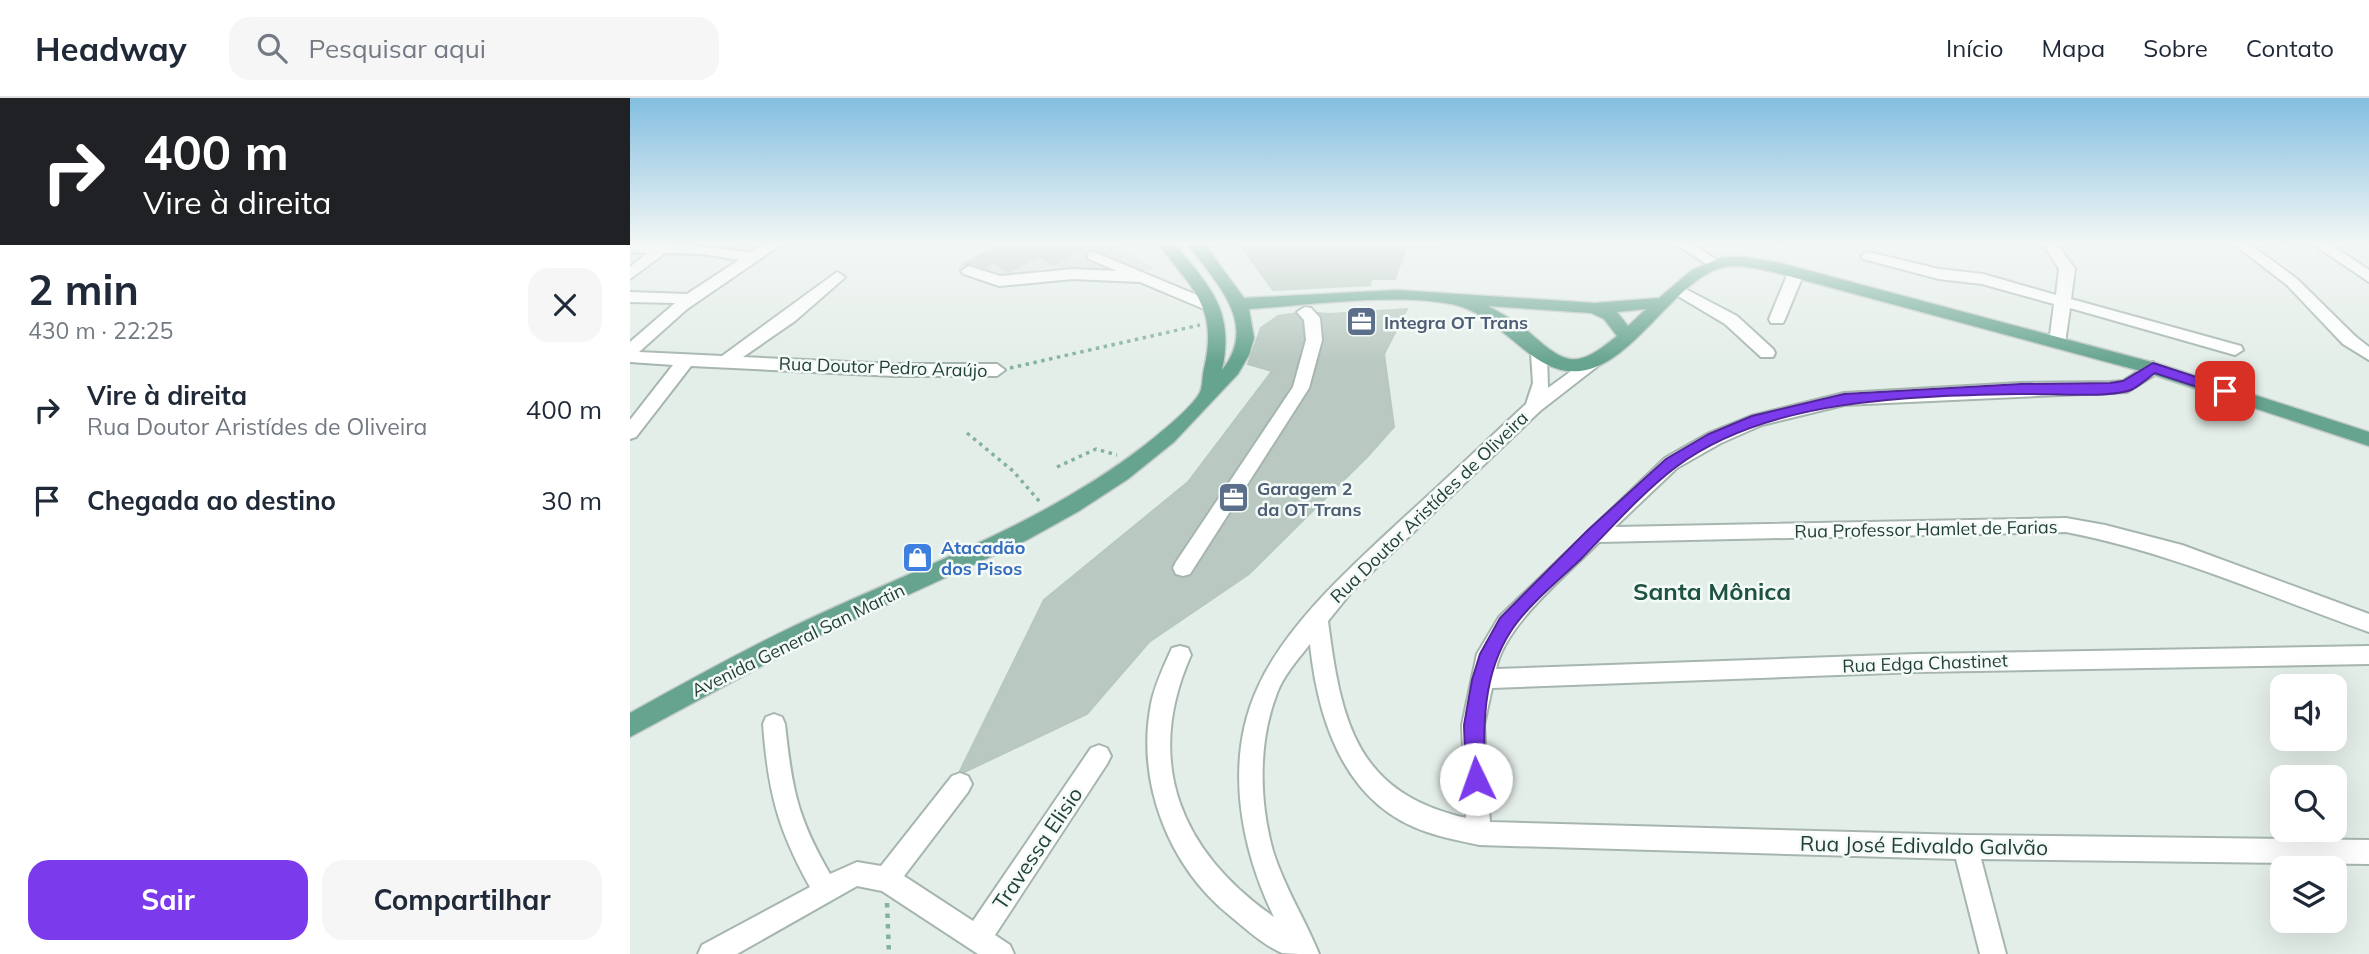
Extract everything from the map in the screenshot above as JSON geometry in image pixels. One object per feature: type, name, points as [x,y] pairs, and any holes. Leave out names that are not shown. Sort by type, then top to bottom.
[{"type":"main road","points":[[1196,282],[1238,304],[1304,306]]},
{"type":"main road","points":[[1196,282],[1213,314],[1219,338],[1209,376],[1210,395]]},
{"type":"main road","points":[[1225,282],[1238,304],[1246,336]]},
{"type":"main road","points":[[1240,282],[1261,293],[1304,306]]},
{"type":"main road","name":"Rua Doutor Aristídes de Oliveira","points":[[1595,362],[1627,336],[1660,303],[1690,282]]},
{"type":"main road","points":[[1829,282],[2153,368],[2369,439]]},
{"type":"main road","points":[[1246,336],[1268,313],[1279,306],[1304,306],[1397,295],[1594,308],[1660,303]]},
{"type":"main road","points":[[1448,297],[1468,303],[1502,321],[1530,342],[1539,354],[1556,364],[1568,367],[1595,362]]},
{"type":"main road","points":[[1594,308],[1610,315],[1627,336]]},
{"type":"main road","name":"Avenida General San Martin","points":[[630,726],[805,632],[1051,519],[1133,467],[1168,439],[1230,375],[1246,336]]},
{"type":"street","points":[[630,351],[654,327],[715,282]]},
{"type":"street","points":[[725,362],[789,317],[831,282]]},
{"type":"street","points":[[1151,282],[1213,314]]},
{"type":"street","points":[[1777,319],[1792,282]]},
{"type":"street","points":[[1994,282],[2235,350]]},
{"type":"street","points":[[2057,343],[2066,282]]},
{"type":"street","points":[[2292,282],[2349,340],[2369,355]]},
{"type":"street","points":[[1678,290],[1731,320],[1767,354]]},
{"type":"street","points":[[630,297],[690,299]]},
{"type":"street","points":[[1183,568],[1301,388],[1314,340],[1312,318],[1304,306]]},
{"type":"street","name":"Rua Doutor Aristídes de Oliveira","points":[[1534,407],[1541,383],[1539,354]]},
{"type":"street","name":"Rua Doutor Pedro Araújo","points":[[630,357],[894,370],[997,370]]},
{"type":"street","points":[[630,433],[686,360]]},
{"type":"street","name":"Rua Doutor Aristídes de Oliveira","points":[[1306,954],[1281,904],[1261,851],[1250,792],[1254,738],[1267,690],[1286,657],[1346,583],[1534,407],[1595,362]]},
{"type":"street","points":[[1479,833],[1473,725],[1488,654],[1506,623],[1671,463],[1715,438],[1758,420],[1844,399],[1887,394],[2110,388],[2127,386],[2153,368]]},
{"type":"street","name":"Rua Professor Hamlet de Farias","points":[[1594,535],[2066,525],[2112,532],[2163,547],[2369,623]]},
{"type":"street","name":"Rua José Edivaldo Galvão","points":[[1317,617],[1324,675],[1354,761],[1388,798],[1428,821],[1479,833],[1965,847],[2369,852]]},
{"type":"street","points":[[1180,655],[1167,685],[1159,734],[1160,766],[1180,833],[1210,880],[1244,911],[1306,954]]},
{"type":"street","name":"Rua Edga Chastinet","points":[[1481,680],[1917,663],[2369,655]]},
{"type":"street","points":[[774,724],[781,788],[788,815],[799,843],[826,892]]},
{"type":"street","name":"Travessa Elisio","points":[[976,940],[1099,756]]},
{"type":"street","points":[[873,877],[960,783]]},
{"type":"street","points":[[1965,847],[1993,954]]},
{"type":"street","points":[[711,954],[826,892],[846,878],[873,877],[1001,954]]},
{"type":"path","name":"Rua Doutor Pedro Araújo","points":[[997,370],[1213,314]]},
{"type":"path","points":[[967,433],[1013,471],[1051,519]]},
{"type":"path","points":[[1057,467],[1096,449],[1109,451],[1133,467]]},
{"type":"path","points":[[873,877],[889,954]]},
{"type":"building","points":[[1267,282],[1371,282],[1370,285],[1273,290]]},
{"type":"building","points":[[1407,309],[1384,354],[1394,427],[1368,456],[1249,574],[1149,642],[1087,714],[958,775],[1044,600],[1188,482],[1272,371],[1248,364],[1261,328],[1278,316],[1305,312],[1329,314]]},
{"type":"place","name":"Integra OT Trans","points":[[1361,322]]},
{"type":"place","name":"Garagem 2 da OT Trans","points":[[1234,498]]},
{"type":"place","name":"Atacadão dos Pisos","points":[[918,557]]},
{"type":"district","name":"Santa Mônica","points":[[1712,591]]},
{"type":"route","points":[[1476,779],[1473,725],[1481,680],[1488,654],[1506,623],[1671,463],[1715,438],[1758,420],[1844,399],[1887,394],[2110,388],[2127,386],[2153,368],[2225,391]]}]
